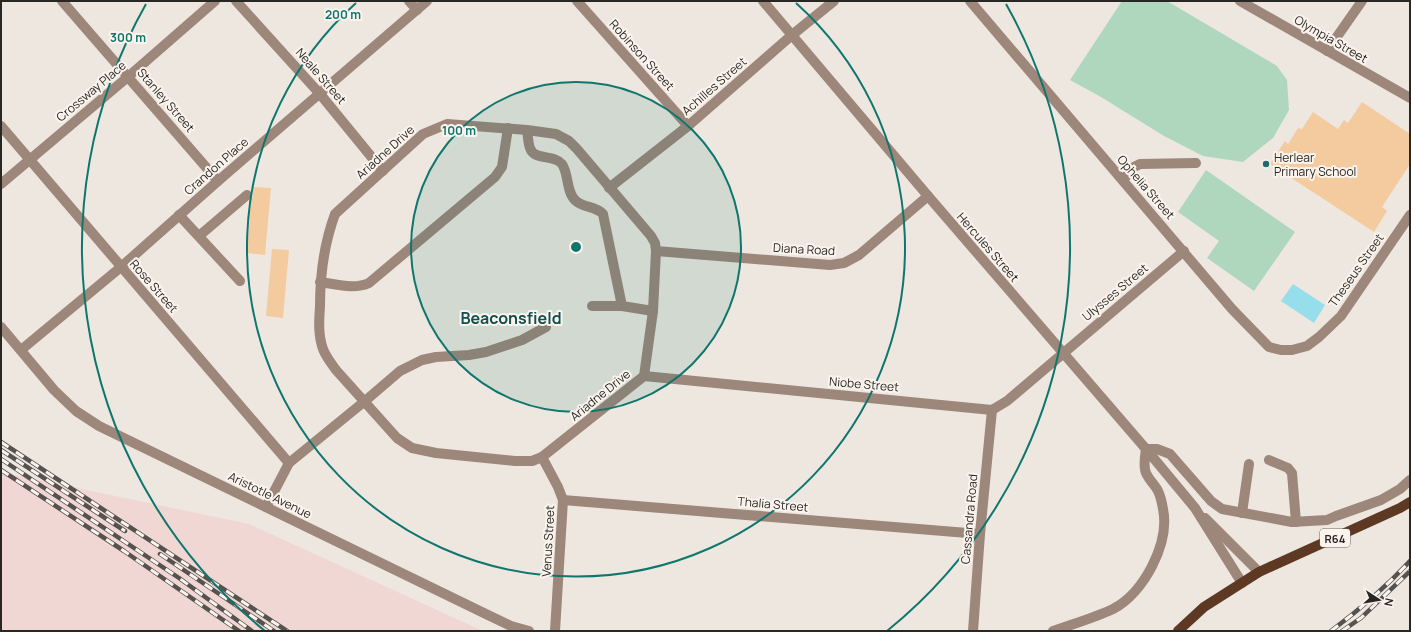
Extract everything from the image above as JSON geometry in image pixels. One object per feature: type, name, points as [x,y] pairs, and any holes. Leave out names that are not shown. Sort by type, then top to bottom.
[{"type":"main road","name":"R64","points":[[1178,631],[1204,607],[1259,572],[1400,508],[1410,502]]},
{"type":"street","name":"Stanley Street","points":[[62,1],[129,76],[218,181]]},
{"type":"street","name":"Crossway Place","points":[[1,184],[215,1]]},
{"type":"street","name":"Neale Street","points":[[236,1],[320,94],[383,171]]},
{"type":"street","points":[[409,1],[417,10]]},
{"type":"street","name":"Crandon Place","points":[[21,350],[121,267],[218,181],[427,1]]},
{"type":"street","name":"Robinson Street","points":[[577,1],[688,126]]},
{"type":"street","name":"Hercules Street","points":[[763,1],[1195,508],[1259,572]]},
{"type":"street","name":"Achilles Street","points":[[609,188],[688,126],[792,35],[834,1]]},
{"type":"street","name":"Ophelia Street","points":[[970,1],[1232,309],[1269,347],[1281,350],[1292,350],[1307,346],[1319,337]]},
{"type":"street","name":"Olympia Street","points":[[1240,1],[1410,98]]},
{"type":"street","points":[[1327,51],[1362,1]]},
{"type":"street","name":"Ariadne Drive","points":[[447,124],[508,128],[556,134],[569,141],[651,236],[655,243],[656,251],[653,311],[644,376],[542,457],[532,461],[515,461],[436,453],[412,448],[397,438],[336,370],[328,359],[323,348],[319,331],[320,282],[328,231],[335,214],[383,171],[423,134],[447,124]]},
{"type":"street","name":"Rose Street","points":[[1,126],[289,462]]},
{"type":"street","points":[[320,282],[352,286],[361,286],[369,283],[496,177],[502,167],[505,156],[508,128]]},
{"type":"street","points":[[527,130],[532,152],[543,157],[554,158],[562,164],[572,198],[579,204],[600,210],[603,214],[622,306]]},
{"type":"street","points":[[1123,180],[1134,167],[1140,164],[1196,163]]},
{"type":"street","points":[[199,236],[247,196]]},
{"type":"street","name":"Diana Road","points":[[656,251],[830,265],[844,263],[859,255],[928,196]]},
{"type":"street","points":[[179,215],[240,281]]},
{"type":"street","name":"Theseus Street","points":[[1319,337],[1341,316],[1410,215]]},
{"type":"street","name":"Ulysses Street","points":[[1062,352],[1184,251]]},
{"type":"street","points":[[592,306],[622,306],[653,311]]},
{"type":"street","name":"Aristotle Avenue","points":[[1,327],[54,390],[76,411],[99,426],[511,626],[529,631]]},
{"type":"street","points":[[266,507],[289,462],[400,371],[422,360],[436,357],[469,355],[486,352],[522,340],[546,327]]},
{"type":"street","points":[[992,410],[1007,401],[1062,352]]},
{"type":"street","name":"Niobe Street","points":[[644,376],[992,410]]},
{"type":"street","name":"Cassandra Road","points":[[973,631],[980,534],[992,410]]},
{"type":"street","points":[[1053,631],[1114,608],[1132,594],[1145,578],[1157,555],[1161,546],[1164,513],[1158,490],[1146,473],[1146,449],[1157,449],[1170,454],[1211,501],[1222,509],[1296,522],[1327,520],[1381,500],[1400,489],[1410,480]]},
{"type":"street","name":"Venus Street","points":[[542,457],[558,487],[563,500],[555,631]]},
{"type":"street","points":[[1269,460],[1288,468],[1292,473],[1296,522]]},
{"type":"street","points":[[1242,513],[1249,464]]},
{"type":"street","name":"Thalia Street","points":[[563,500],[980,534]]},
{"type":"street","name":"Hercules Street","points":[[1195,508],[1242,583]]},
{"type":"shaded area","points":[[1,472],[249,524],[483,631],[1,631]]},
{"type":"green space","points":[[1122,1],[1167,1],[1277,66],[1287,80],[1289,110],[1273,138],[1243,162],[1203,156],[1164,136],[1101,97],[1070,80]]},
{"type":"green space","points":[[1206,170],[1295,232],[1254,291],[1207,258],[1219,241],[1178,212]]},
{"type":"water","points":[[1293,284],[1325,305],[1314,323],[1281,301]]},
{"type":"building","points":[[1362,102],[1410,134],[1410,164],[1382,207],[1387,211],[1374,232],[1270,164],[1285,141],[1288,144],[1298,128],[1302,129],[1313,112],[1338,129],[1344,120],[1348,123]]},
{"type":"building","points":[[253,187],[271,188],[265,255],[247,253]]},
{"type":"building","points":[[272,249],[289,250],[283,318],[266,316]]},
{"type":"railway","points":[[1,442],[287,631]]},
{"type":"railway","points":[[1,450],[125,531]]},
{"type":"railway","points":[[1,459],[179,578],[252,631]]},
{"type":"railway","points":[[1,470],[124,551],[239,631]]},
{"type":"railway","points":[[160,554],[274,631]]},
{"type":"railway","points":[[1331,631],[1372,598],[1410,561]]},
{"type":"railway","points":[[1342,631],[1361,618],[1410,571]]},
{"type":"place","name":"Herlear Primary School","points":[[1266,164]]},
{"type":"district","name":"Beaconsfield","points":[[511,318]]}]
